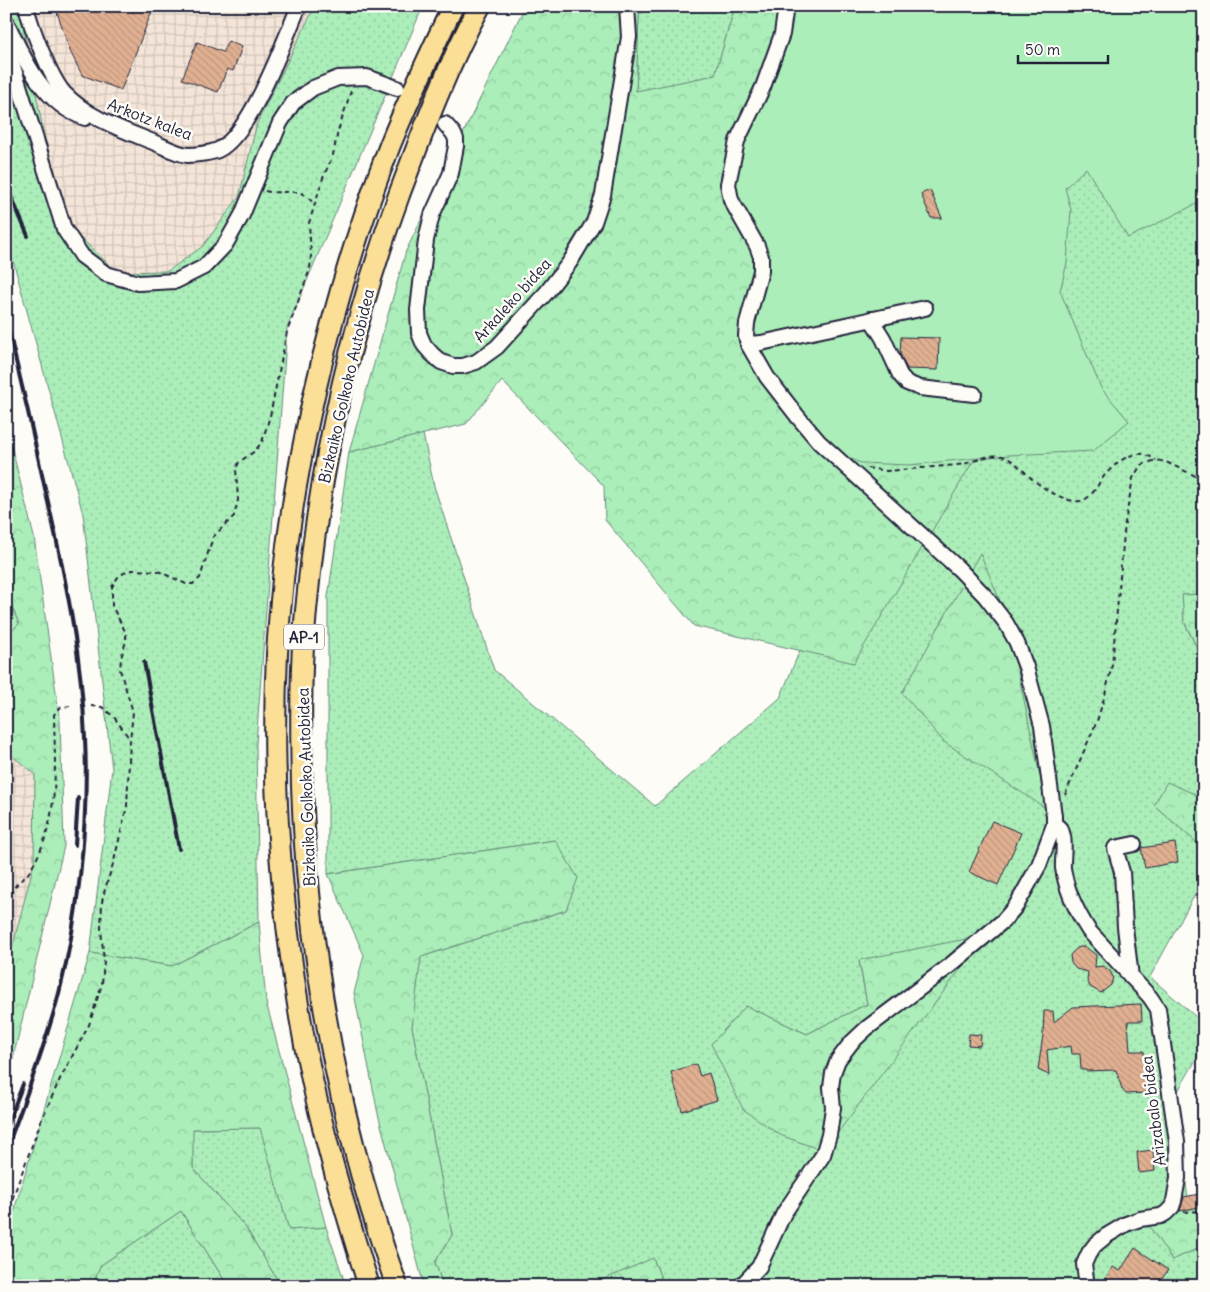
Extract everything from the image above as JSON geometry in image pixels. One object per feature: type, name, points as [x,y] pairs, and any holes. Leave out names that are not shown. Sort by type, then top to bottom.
[{"type":"highway","name":"Bizkaiko Golkoko Autobidea","points":[[369,1286],[330,1156],[300,1018],[280,856],[276,776],[277,654],[283,578],[298,482],[320,374],[339,298],[360,229],[391,144],[419,78],[453,6]]},
{"type":"highway","name":"Bizkaiko Golkoko Autobidea","points":[[397,1286],[371,1210],[352,1141],[324,1011],[308,888],[304,820],[301,736],[303,649],[310,574],[327,458],[363,303],[384,235],[418,145],[439,93],[480,6]]},
{"type":"street","name":"Arkotz kalea","points":[[26,6],[49,68],[63,91],[83,110],[108,124],[188,155],[218,150],[233,139],[243,126],[260,94],[299,6]]},
{"type":"street","name":"Arkaleko bidea","points":[[445,124],[456,139],[456,146],[451,172],[432,215],[426,240],[418,310],[419,333],[424,345],[441,362],[453,366],[463,366],[476,362],[497,347],[564,270],[594,222],[603,195],[629,37],[627,6]]},
{"type":"street","points":[[741,1286],[759,1267],[784,1213],[823,1155],[829,1135],[833,1108],[831,1087],[833,1073],[838,1060],[868,1028],[948,967],[1003,921],[1016,906],[1032,879],[1054,820],[1042,726],[1026,667],[1017,643],[1006,624],[959,569],[819,442],[767,378],[748,344],[746,336],[747,323],[761,271],[761,257],[757,246],[731,200],[728,184],[737,141],[763,87],[782,34],[786,6]]},
{"type":"street","points":[[6,22],[23,59],[47,93],[64,108],[83,117],[108,124]]},
{"type":"street","points":[[6,38],[64,228],[82,256],[106,274],[138,283],[176,281],[204,267],[225,245],[242,215],[280,123],[293,103],[313,88],[338,78],[367,77],[398,88]]},
{"type":"street","points":[[748,344],[761,343],[925,308]]},
{"type":"street","points":[[871,319],[883,338],[900,375],[907,383],[920,388],[974,394]]},
{"type":"street","name":"Arizabalo bidea","points":[[1054,820],[1062,831],[1063,869],[1076,909],[1089,931],[1156,1004],[1158,1009],[1177,1142],[1178,1178],[1172,1206],[1161,1216],[1140,1219],[1126,1224],[1106,1236],[1095,1246],[1084,1264],[1087,1286]]},
{"type":"street","points":[[1131,977],[1125,926],[1122,872],[1115,848],[1134,844]]},
{"type":"path","points":[[6,1216],[41,1121],[88,1025],[102,984],[104,962],[102,902],[114,862],[127,806],[133,708],[120,670],[126,633],[112,606],[112,587],[118,578],[132,570],[158,571],[186,584],[193,584],[200,578],[213,537],[234,516],[238,500],[236,469],[239,462],[255,451],[262,442],[270,416],[287,332],[310,269],[309,228],[323,178],[351,94],[351,83],[348,77]]},
{"type":"path","points":[[255,183],[260,189],[267,192],[302,192],[308,195],[315,206]]},
{"type":"path","points":[[865,468],[887,471],[965,465],[992,455],[1001,456],[1011,460],[1032,479],[1055,494],[1074,501],[1087,498],[1093,493],[1102,478],[1125,459],[1135,454],[1142,454],[1166,462],[1204,480]]},
{"type":"path","points":[[1054,820],[1097,721],[1106,695],[1112,665],[1125,523],[1133,478],[1141,465],[1156,460]]},
{"type":"path","points":[[6,903],[17,884],[30,870],[44,843],[55,798],[54,715],[59,707],[70,706]]},
{"type":"path","points":[[91,706],[102,707],[114,717],[130,740]]},
{"type":"shaded area","points":[[16,6],[315,6],[257,123],[239,197],[203,246],[168,271],[117,272],[71,229],[44,135],[23,25]]},
{"type":"shaded area","points":[[6,751],[35,774],[34,863],[6,972]]},
{"type":"green space","points":[[6,6],[16,6],[23,25],[44,135],[71,229],[117,272],[168,271],[203,246],[239,197],[257,123],[315,6],[423,6],[287,328],[256,744],[259,922],[172,966],[90,953],[112,769],[83,514],[6,235]]},
{"type":"green space","points":[[525,6],[643,6],[639,16],[636,91],[715,75],[735,6],[787,6],[979,451],[854,663],[694,626],[605,520],[604,486],[502,381],[466,424],[349,452],[406,251]]},
{"type":"green space","points":[[643,6],[735,6],[715,75],[636,92],[639,16]]},
{"type":"green space","points":[[789,6],[1204,6],[1204,200],[1128,238],[1086,168],[1065,188],[1071,210],[1067,263],[1060,291],[1101,388],[1129,421],[1093,451],[1009,455],[909,465],[861,463],[834,452],[760,361],[750,328],[765,270],[735,198],[733,179],[739,153]]},
{"type":"green space","points":[[1204,6],[1204,594],[1183,595],[1184,622],[1204,662],[1204,801],[1199,796],[1154,805],[1204,849],[1204,878],[1150,977],[1204,1024],[1204,1046],[1174,1098],[1189,1206],[1147,1221],[1172,1260],[1199,1248],[1204,1248],[1204,1286],[664,1286],[653,1259],[589,1286],[443,1286],[435,1262],[452,1235],[411,1022],[421,957],[566,910],[555,840],[328,874],[328,597],[349,452],[423,434],[434,486],[494,670],[655,806],[780,698],[800,650],[854,662],[835,454]],"holes":[[[977,947],[743,1110],[746,1006],[807,1034],[867,1004],[859,961]]]},
{"type":"green space","points":[[6,425],[34,537],[60,721],[64,846],[6,1087],[6,972],[34,863],[35,774],[6,751],[6,636],[19,624],[6,593]]},
{"type":"green space","points":[[980,553],[1006,615],[1047,809],[944,742],[902,693]]},
{"type":"green space","points":[[6,593],[19,624],[6,636]]},
{"type":"green space","points":[[1204,594],[1204,662],[1184,621],[1182,595]]},
{"type":"green space","points":[[1167,782],[1199,796],[1204,801],[1204,849],[1154,805]]},
{"type":"green space","points":[[555,840],[578,878],[566,910],[421,957],[412,1027],[452,1235],[435,1262],[443,1286],[424,1286],[378,1114],[354,993],[364,955],[328,874]]},
{"type":"green space","points":[[259,922],[266,1002],[326,1227],[289,1230],[260,1128],[193,1129],[193,1168],[246,1228],[281,1286],[228,1286],[181,1211],[101,1265],[92,1286],[6,1286],[6,1229],[14,1211],[90,953],[172,966]]},
{"type":"green space","points":[[971,938],[977,947],[824,1151],[780,1135],[743,1109],[711,1044],[746,1006],[807,1034],[867,1004],[859,960]]},
{"type":"green space","points":[[261,1128],[289,1230],[326,1227],[346,1286],[281,1286],[246,1228],[193,1168],[192,1129]]},
{"type":"green space","points":[[1204,1202],[1204,1248],[1199,1248],[1172,1260],[1146,1221]]},
{"type":"green space","points":[[181,1211],[228,1286],[92,1286],[101,1265]]},
{"type":"green space","points":[[653,1258],[664,1286],[589,1286]]},
{"type":"building","points":[[55,6],[154,6],[121,90],[82,75],[70,51]]},
{"type":"building","points":[[228,41],[242,47],[233,71],[227,69],[218,92],[182,79],[197,42],[223,52]]},
{"type":"building","points":[[930,190],[942,218],[931,218],[921,194]]},
{"type":"building","points":[[901,337],[939,338],[938,370],[907,369],[900,354]]},
{"type":"building","points":[[992,821],[1021,833],[998,885],[969,872]]},
{"type":"building","points":[[1175,843],[1178,862],[1145,868],[1141,848]]},
{"type":"building","points":[[1084,946],[1096,955],[1095,967],[1103,966],[1110,971],[1113,977],[1111,985],[1101,993],[1090,987],[1087,980],[1088,972],[1076,969],[1071,963],[1070,955],[1077,948]]},
{"type":"building","points":[[1141,1004],[1142,1021],[1128,1021],[1130,1051],[1144,1051],[1146,1093],[1126,1094],[1122,1089],[1116,1070],[1081,1070],[1080,1054],[1072,1054],[1071,1046],[1047,1050],[1049,1075],[1038,1070],[1044,1011],[1053,1011],[1054,1022],[1073,1007]]},
{"type":"building","points":[[969,1034],[981,1035],[980,1046],[968,1045]]},
{"type":"building","points":[[696,1064],[700,1076],[709,1073],[717,1100],[682,1111],[671,1072]]},
{"type":"building","points":[[1153,1150],[1155,1171],[1139,1173],[1137,1152]]},
{"type":"building","points":[[1204,1193],[1204,1206],[1180,1211],[1184,1197]]},
{"type":"building","points":[[1135,1248],[1168,1270],[1157,1286],[1134,1286],[1124,1279],[1119,1286],[1113,1286],[1104,1280],[1113,1267],[1120,1271]]},
{"type":"tunnel","points":[[404,93],[445,124]]},
{"type":"railway","points":[[6,184],[28,236]]},
{"type":"railway","points":[[6,319],[67,590],[77,649],[83,708],[86,771],[80,874],[70,943],[55,1008],[44,1044],[6,1150]]},
{"type":"railway","points":[[144,662],[179,849]]},
{"type":"railway","points":[[75,845],[78,798]]},
{"type":"railway","points":[[6,1128],[23,1084]]}]
